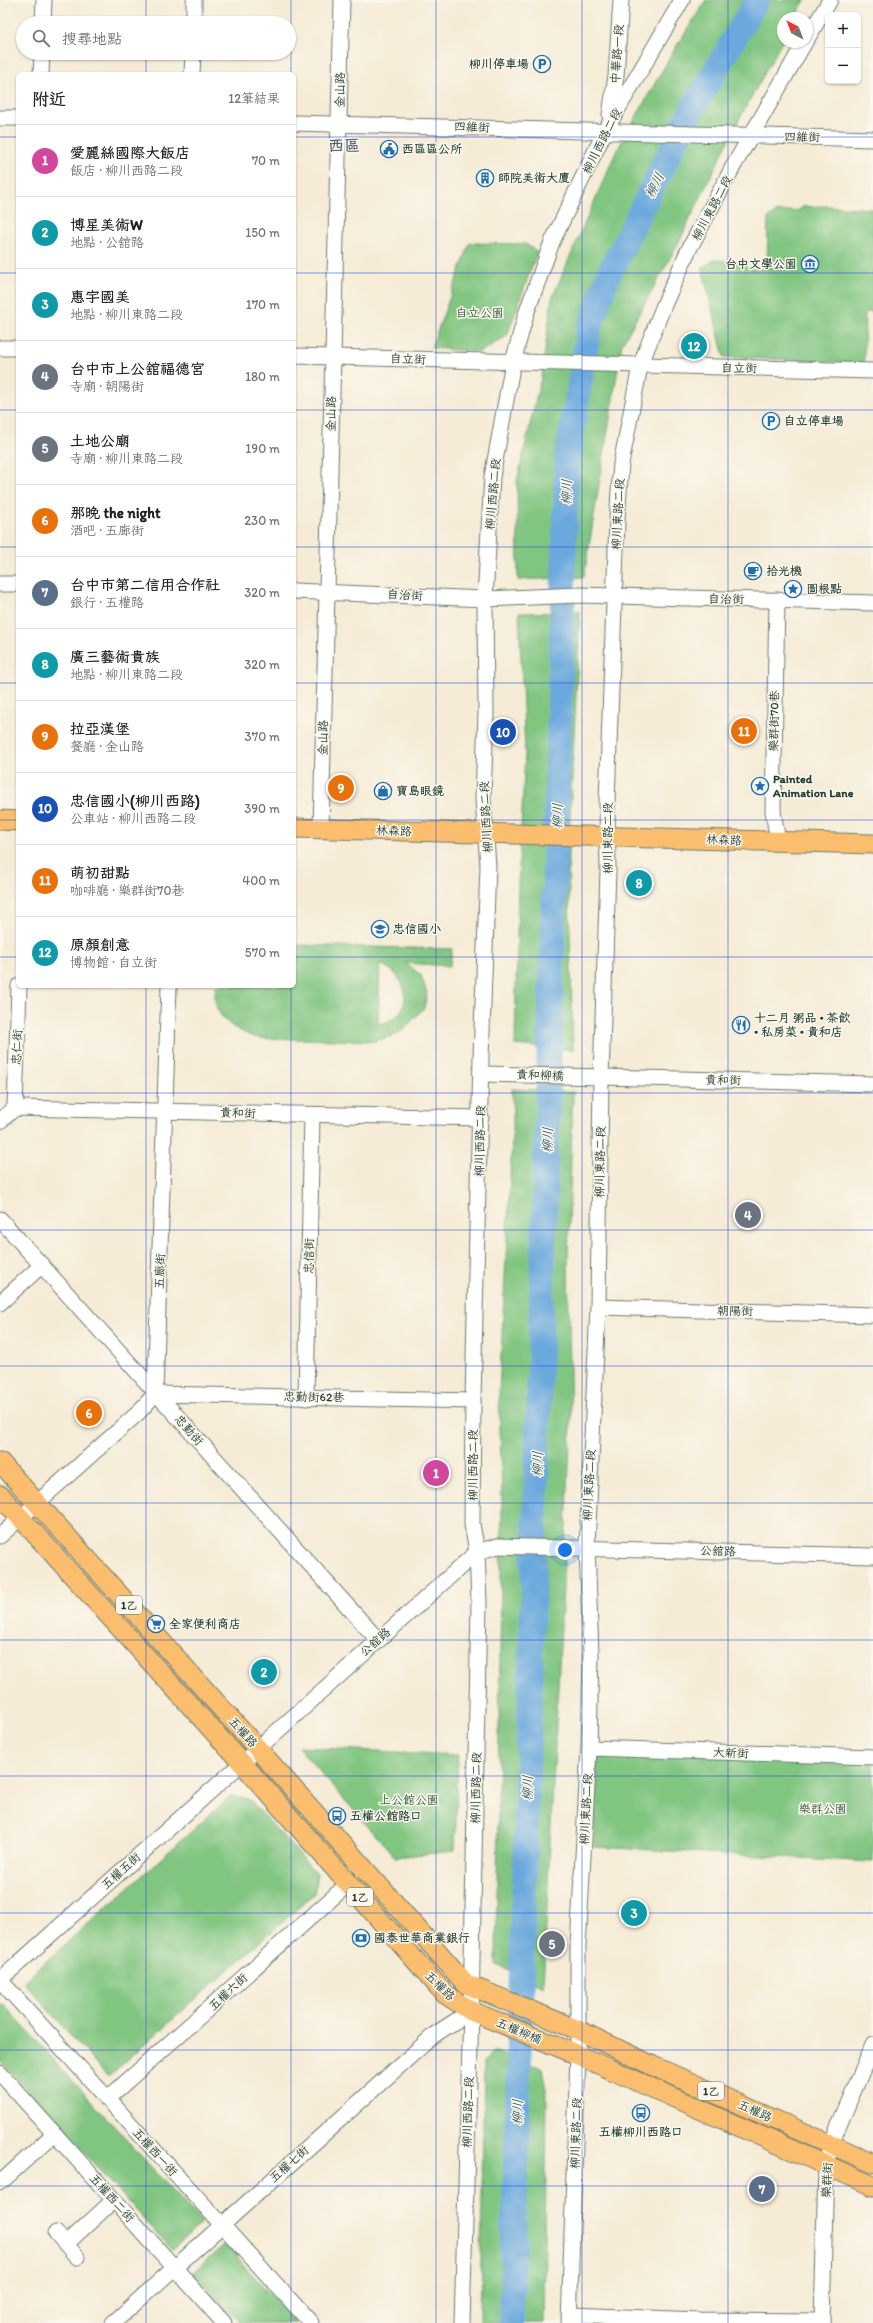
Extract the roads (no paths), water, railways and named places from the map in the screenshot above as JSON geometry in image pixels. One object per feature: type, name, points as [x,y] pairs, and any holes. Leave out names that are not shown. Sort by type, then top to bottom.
[{"type":"main road","points":[[0,820],[16,821]]},
{"type":"main road","name":"林森路","points":[[296,828],[873,844]]},
{"type":"main road","name":"五權路","points":[[0,1462],[258,1748],[458,1976],[472,1987],[490,1994]]},
{"type":"main road","name":"五權路","points":[[0,1495],[242,1763],[438,1987],[480,2014]]},
{"type":"main road","name":"五權柳橋","points":[[490,1994],[550,2018]]},
{"type":"main road","name":"五權柳橋","points":[[480,2014],[549,2044]]},
{"type":"main road","name":"五權路","points":[[550,2018],[873,2163]]},
{"type":"main road","name":"五權路","points":[[549,2044],[578,2055],[873,2186]]},
{"type":"street","points":[[43,16],[44,0]]},
{"type":"street","points":[[194,0],[194,16]]},
{"type":"street","name":"金山路","points":[[321,829],[342,0]]},
{"type":"street","name":"中華路一段","points":[[605,131],[613,104],[621,0]]},
{"type":"street","name":"柳川西路二段","points":[[462,2323],[480,2014],[472,1987],[479,1602],[477,1552],[472,1524],[473,1401],[488,866],[483,799],[486,713],[485,599],[492,477],[513,362],[526,314],[552,242],[605,131],[682,0]]},
{"type":"street","points":[[813,29],[830,0]]},
{"type":"street","name":"柳川東路二段","points":[[570,2319],[578,2055],[578,1947],[589,1748],[591,1654],[586,1547],[598,1307],[601,1077],[606,961],[607,836],[616,520],[621,464],[640,366],[688,252],[751,136],[802,48]]},
{"type":"street","points":[[41,72],[42,60]]},
{"type":"street","points":[[192,72],[193,60]]},
{"type":"street","points":[[0,118],[16,118]]},
{"type":"street","name":"四維街","points":[[296,123],[873,139]]},
{"type":"street","points":[[0,348],[16,348]]},
{"type":"street","name":"自立街","points":[[296,356],[873,371]]},
{"type":"street","points":[[0,584],[16,584]]},
{"type":"street","name":"自治街","points":[[296,591],[485,599],[615,596],[873,603]]},
{"type":"street","name":"樂群街70巷","points":[[777,600],[772,811],[778,842]]},
{"type":"street","name":"忠仁街","points":[[15,1108],[19,988]]},
{"type":"street","name":"五廊街","points":[[155,1394],[166,1111],[169,988]]},
{"type":"street","name":"貴和柳橋","points":[[481,1074],[574,1077]]},
{"type":"street","name":"貴和街","points":[[574,1077],[873,1084]]},
{"type":"street","points":[[0,1121],[15,1108]]},
{"type":"street","name":"貴和街","points":[[15,1108],[481,1118]]},
{"type":"street","name":"忠信街","points":[[306,1398],[312,1114]]},
{"type":"street","name":"忠勤街","points":[[0,1219],[155,1394],[378,1640]]},
{"type":"street","points":[[0,1304],[42,1265]]},
{"type":"street","name":"朝陽街","points":[[598,1307],[873,1315]]},
{"type":"street","points":[[0,1536],[138,1413],[155,1394]]},
{"type":"street","name":"忠勤街62巷","points":[[155,1394],[473,1401]]},
{"type":"street","name":"公舘路","points":[[242,1763],[477,1552],[498,1546],[586,1547],[873,1556]]},
{"type":"street","name":"大新街","points":[[589,1748],[873,1757]]},
{"type":"street","name":"五權五街","points":[[0,1980],[242,1763]]},
{"type":"street","name":"五權六街","points":[[107,2099],[348,1884]]},
{"type":"street","name":"五權西一街","points":[[0,1980],[311,2323]]},
{"type":"street","name":"五權七街","points":[[123,2320],[174,2268],[434,2035],[480,2014]]},
{"type":"street","name":"樂群街","points":[[822,2322],[826,2165],[830,2144],[873,2045]]},
{"type":"street","name":"五權西二街","points":[[0,2072],[224,2323]]},
{"type":"street","points":[[0,2183],[54,2134]]},
{"type":"street","points":[[77,2256],[61,2238],[114,2200]]},
{"type":"street","points":[[570,2319],[822,2322]]},
{"type":"waterway","name":"柳川","points":[[511,2323],[567,457],[589,328],[610,272],[686,120],[757,0]]},
{"type":"place","name":"柳川停車場","points":[[542,64]]},
{"type":"place","name":"西區區公所","points":[[389,149]]},
{"type":"place","name":"師院美術大廈","points":[[485,178]]},
{"type":"place","name":"台中文學公園","points":[[810,264]]},
{"type":"place","name":"原顏創意","points":[[694,346]]},
{"type":"place","name":"自立停車場","points":[[771,421]]},
{"type":"place","name":"拾光機","points":[[753,571]]},
{"type":"place","name":"圖根點","points":[[793,589]]},
{"type":"place","name":"萌初甜點","points":[[744,731]]},
{"type":"place","name":"忠信國小(柳川西路)","points":[[503,732]]},
{"type":"place","name":"Painted Animation Lane","points":[[760,786]]},
{"type":"place","name":"拉亞漢堡","points":[[341,788]]},
{"type":"place","name":"寶島眼鏡","points":[[383,791]]},
{"type":"place","name":"廣三藝術貴族","points":[[639,883]]},
{"type":"place","name":"忠信國小","points":[[380,929]]},
{"type":"place","name":"十二月 粥品 • 茶飲 • 私房菜 • 貴和店","points":[[741,1025]]},
{"type":"place","name":"台中市上公舘福德宮","points":[[748,1215]]},
{"type":"place","name":"那晚 the night","points":[[89,1413]]},
{"type":"place","name":"愛麗絲國際大飯店","points":[[436,1473]]},
{"type":"place","name":"全家便利商店","points":[[156,1624]]},
{"type":"place","name":"博星美術W","points":[[264,1672]]},
{"type":"place","name":"五權公館路口","points":[[337,1816]]},
{"type":"place","name":"惠宇國美","points":[[634,1913]]},
{"type":"place","name":"國泰世華商業銀行","points":[[361,1938]]},
{"type":"place","name":"土地公廟","points":[[552,1944]]},
{"type":"place","name":"五權柳川西路口","points":[[641,2113]]},
{"type":"place","name":"台中市第二信用合作社","points":[[762,2189]]},
{"type":"district","name":"西區","points":[[344,145]]},
{"type":"park label","name":"自立公園","points":[[480,313]]},
{"type":"park label","name":"上公館公園","points":[[409,1800]]},
{"type":"park label","name":"樂群公園","points":[[823,1809]]}]
